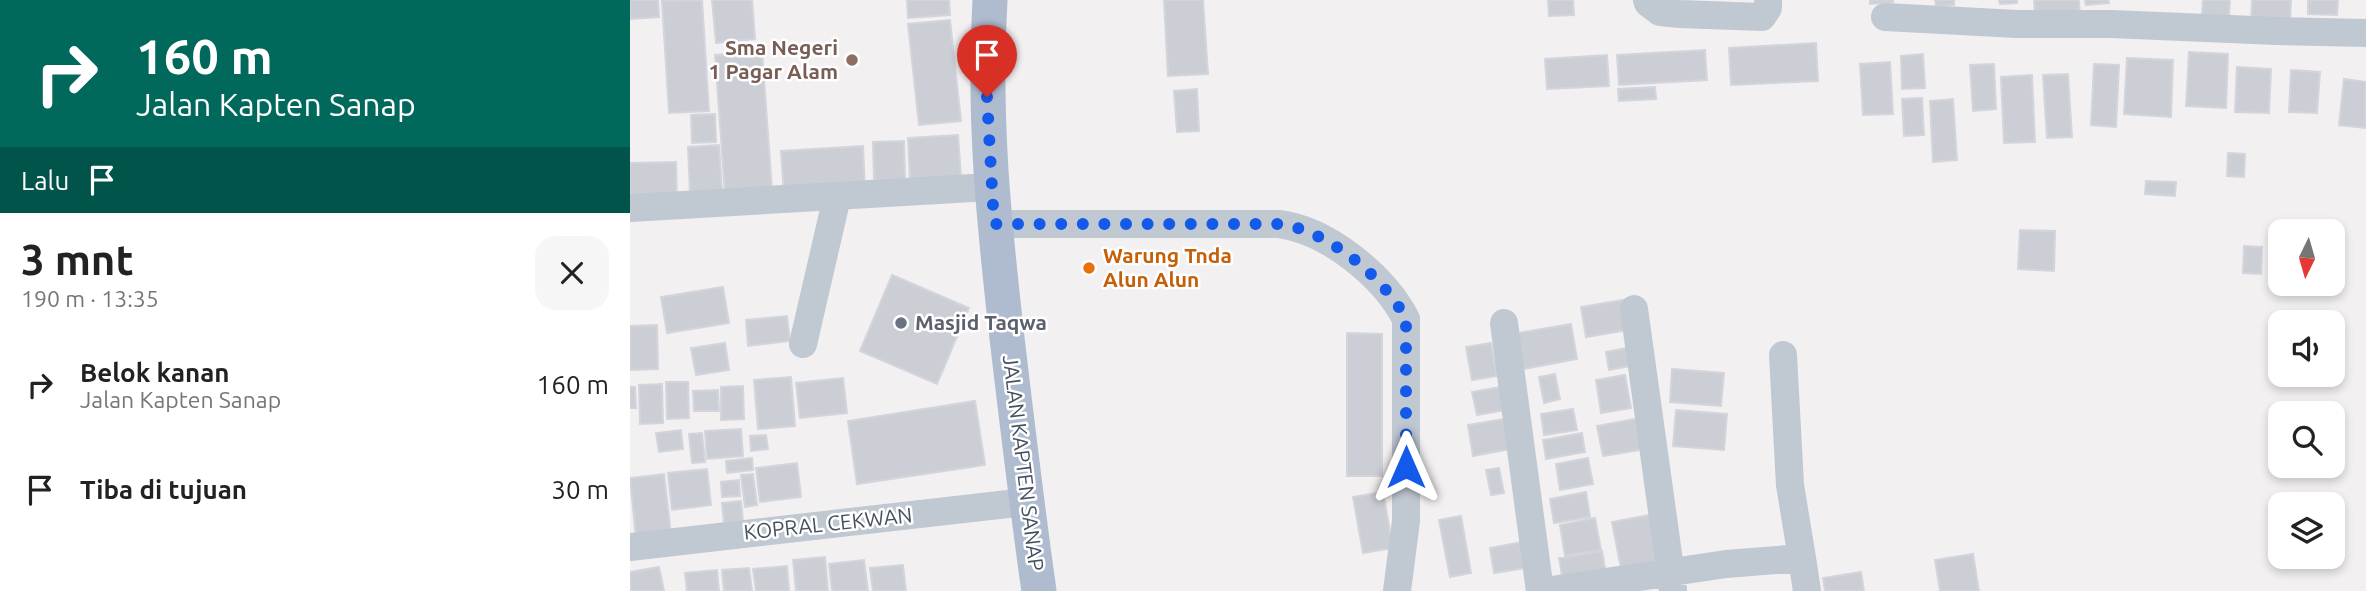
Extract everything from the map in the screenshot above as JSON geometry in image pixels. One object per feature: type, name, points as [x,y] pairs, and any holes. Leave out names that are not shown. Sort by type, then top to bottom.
[{"type":"main road","name":"JALAN KAPTEN SANAP","points":[[990,0],[987,97],[990,187],[1026,502],[1040,591]]},
{"type":"street","points":[[1647,0],[1660,12],[1762,18],[1768,8],[1768,0]]},
{"type":"street","points":[[1885,18],[2017,24],[2111,12],[2366,33]]},
{"type":"street","points":[[630,208],[990,187]]},
{"type":"street","points":[[803,344],[837,197]]},
{"type":"street","points":[[994,224],[1279,224],[1318,234],[1361,265],[1400,307],[1406,319],[1406,521],[1397,591]]},
{"type":"street","points":[[1634,309],[1672,581]]},
{"type":"street","points":[[1504,324],[1543,591],[1672,581],[1726,564],[1801,558]]},
{"type":"street","points":[[1783,355],[1789,474],[1807,591]]},
{"type":"street","name":"KOPRAL CEKWAN","points":[[630,547],[1026,502]]},
{"type":"building","points":[[630,0],[658,0],[659,17],[630,19]]},
{"type":"building","points":[[702,0],[709,111],[669,113],[662,1]]},
{"type":"building","points":[[712,0],[752,0],[755,39],[716,43]]},
{"type":"building","points":[[907,0],[949,0],[950,15],[908,18]]},
{"type":"building","points":[[1164,0],[1203,0],[1208,74],[1168,76]]},
{"type":"building","points":[[1548,0],[1573,0],[1574,15],[1549,16]]},
{"type":"building","points":[[1870,0],[1893,0],[1893,2],[1870,4]]},
{"type":"building","points":[[1935,0],[1954,0],[1954,5],[1936,6]]},
{"type":"building","points":[[1999,0],[2017,0],[2017,3],[2000,4]]},
{"type":"building","points":[[2034,0],[2079,0],[2080,17],[2035,19]]},
{"type":"building","points":[[2085,0],[2108,0],[2109,3],[2086,5]]},
{"type":"building","points":[[2203,0],[2230,0],[2229,16],[2202,15]]},
{"type":"building","points":[[2252,0],[2291,0],[2290,25],[2251,24]]},
{"type":"building","points":[[2308,0],[2338,0],[2337,15],[2308,14]]},
{"type":"building","points":[[950,20],[961,121],[919,125],[908,24]]},
{"type":"building","points":[[1816,43],[1818,81],[1731,85],[1729,48]]},
{"type":"building","points":[[1705,50],[1707,80],[1619,85],[1617,55]]},
{"type":"building","points":[[762,51],[772,190],[725,193],[715,55]]},
{"type":"building","points":[[2189,52],[2228,54],[2226,108],[2186,106]]},
{"type":"building","points":[[1923,54],[1925,88],[1902,89],[1901,56]]},
{"type":"building","points":[[1607,55],[1609,86],[1547,89],[1545,59]]},
{"type":"building","points":[[2127,58],[2173,60],[2171,117],[2124,114]]},
{"type":"building","points":[[1890,62],[1893,114],[1863,115],[1860,64]]},
{"type":"building","points":[[1994,64],[1996,109],[1973,111],[1970,65]]},
{"type":"building","points":[[2094,64],[2119,65],[2116,127],[2091,125]]},
{"type":"building","points":[[2237,67],[2271,69],[2269,113],[2235,112]]},
{"type":"building","points":[[2291,70],[2320,72],[2317,113],[2289,112]]},
{"type":"building","points":[[2068,74],[2072,137],[2047,138],[2043,75]]},
{"type":"building","points":[[2032,75],[2035,142],[2004,143],[2001,77]]},
{"type":"building","points":[[2344,79],[2366,82],[2366,128],[2339,125]]},
{"type":"building","points":[[1655,87],[1656,99],[1619,101],[1618,89]]},
{"type":"building","points":[[1197,89],[1199,131],[1177,132],[1174,91]]},
{"type":"building","points":[[1922,98],[1924,135],[1904,136],[1902,99]]},
{"type":"building","points":[[1953,99],[1957,160],[1933,162],[1930,101]]},
{"type":"building","points":[[715,114],[716,142],[692,143],[691,115]]},
{"type":"building","points":[[958,135],[961,178],[910,181],[908,138]]},
{"type":"building","points":[[904,141],[905,179],[874,180],[873,142]]},
{"type":"building","points":[[719,145],[722,190],[690,192],[688,147]]},
{"type":"building","points":[[863,146],[865,190],[784,195],[781,151]]},
{"type":"building","points":[[2228,153],[2245,154],[2244,177],[2227,176]]},
{"type":"building","points":[[676,162],[677,200],[630,201],[630,163]]},
{"type":"building","points":[[2146,181],[2176,182],[2175,196],[2145,194]]},
{"type":"building","points":[[2020,230],[2055,231],[2054,271],[2018,269]]},
{"type":"building","points":[[2244,246],[2262,247],[2261,274],[2243,273]]},
{"type":"building","points":[[892,275],[969,308],[937,384],[860,351]]},
{"type":"building","points":[[723,287],[729,323],[667,333],[661,297]]},
{"type":"building","points":[[1623,300],[1628,330],[1586,337],[1581,307]]},
{"type":"building","points":[[787,316],[790,341],[748,346],[746,320]]},
{"type":"building","points":[[1571,324],[1577,359],[1524,369],[1518,333]]},
{"type":"building","points":[[657,325],[658,369],[630,370],[630,326]]},
{"type":"building","points":[[1347,333],[1382,334],[1382,476],[1347,476]]},
{"type":"building","points":[[725,343],[729,370],[696,375],[691,348]]},
{"type":"building","points":[[1491,343],[1497,376],[1472,380],[1466,347]]},
{"type":"building","points":[[1632,347],[1635,365],[1609,370],[1606,352]]},
{"type":"building","points":[[1672,369],[1724,373],[1721,406],[1670,402]]},
{"type":"building","points":[[1555,374],[1560,399],[1544,403],[1539,377]]},
{"type":"building","points":[[1625,375],[1631,408],[1601,413],[1596,380]]},
{"type":"building","points":[[791,377],[795,426],[758,429],[754,380]]},
{"type":"building","points":[[843,378],[847,413],[800,418],[796,383]]},
{"type":"building","points":[[666,382],[688,382],[689,418],[667,419]]},
{"type":"building","points":[[662,384],[663,423],[640,424],[639,385]]},
{"type":"building","points":[[743,386],[744,419],[721,420],[721,387]]},
{"type":"building","points":[[630,387],[635,387],[636,408],[630,408]]},
{"type":"building","points":[[1501,387],[1505,410],[1477,415],[1472,392]]},
{"type":"building","points":[[718,390],[719,411],[694,411],[693,391]]},
{"type":"building","points":[[975,401],[985,465],[857,484],[848,421]]},
{"type":"building","points":[[1573,409],[1577,430],[1544,435],[1541,414]]},
{"type":"building","points":[[1676,410],[1727,414],[1724,450],[1673,446]]},
{"type":"building","points":[[1510,418],[1516,448],[1473,456],[1468,425]]},
{"type":"building","points":[[1640,418],[1646,449],[1603,456],[1597,426]]},
{"type":"building","points":[[741,429],[743,456],[707,459],[705,431]]},
{"type":"building","points":[[681,430],[683,449],[659,452],[656,433]]},
{"type":"building","points":[[702,433],[705,462],[692,463],[689,434]]},
{"type":"building","points":[[1582,433],[1585,452],[1546,459],[1543,440]]},
{"type":"building","points":[[766,435],[768,449],[751,451],[750,436]]},
{"type":"building","points":[[752,458],[753,470],[727,473],[726,461]]},
{"type":"building","points":[[1588,458],[1593,484],[1560,490],[1556,464]]},
{"type":"building","points":[[797,463],[801,497],[760,502],[756,468]]},
{"type":"building","points":[[1499,468],[1504,493],[1491,495],[1486,470]]},
{"type":"building","points":[[707,469],[711,505],[672,510],[668,473]]},
{"type":"building","points":[[664,474],[671,534],[636,538],[630,478]]},
{"type":"building","points":[[753,474],[757,505],[745,507],[741,475]]},
{"type":"building","points":[[739,480],[740,496],[722,497],[721,482]]},
{"type":"building","points":[[1383,492],[1393,548],[1363,553],[1353,497]]},
{"type":"building","points":[[1586,492],[1590,517],[1554,523],[1550,499]]},
{"type":"building","points":[[741,501],[743,521],[724,523],[722,503]]},
{"type":"building","points":[[1650,515],[1660,567],[1622,574],[1612,522]]},
{"type":"building","points":[[1461,516],[1471,573],[1450,577],[1439,520]]},
{"type":"building","points":[[1595,518],[1601,550],[1565,556],[1560,525]]},
{"type":"building","points":[[1527,541],[1532,567],[1494,573],[1490,548]]},
{"type":"building","points":[[1602,551],[1607,579],[1564,587],[1559,558]]},
{"type":"building","points":[[1973,554],[1979,591],[1940,591],[1935,560]]},
{"type":"building","points":[[825,557],[828,591],[796,591],[793,560]]},
{"type":"building","points":[[864,560],[868,591],[832,591],[829,564]]},
{"type":"building","points":[[903,565],[906,591],[873,591],[870,568]]},
{"type":"building","points":[[787,566],[789,591],[756,591],[753,569]]},
{"type":"building","points":[[659,567],[664,591],[630,591],[630,572]]},
{"type":"building","points":[[749,568],[752,591],[724,591],[722,570]]},
{"type":"building","points":[[717,570],[719,591],[687,591],[685,573]]},
{"type":"building","points":[[1861,572],[1864,591],[1825,591],[1823,578]]},
{"type":"place","name":"Sma Negeri 1 Pagar Alam","points":[[852,60]]},
{"type":"place","name":"Warung Tnda Alun Alun","points":[[1089,268]]},
{"type":"place","name":"Masjid Taqwa","points":[[901,323]]},
{"type":"route","points":[[987,97],[994,224],[1279,224],[1318,234],[1361,265],[1400,307],[1406,319],[1406,467]]}]
